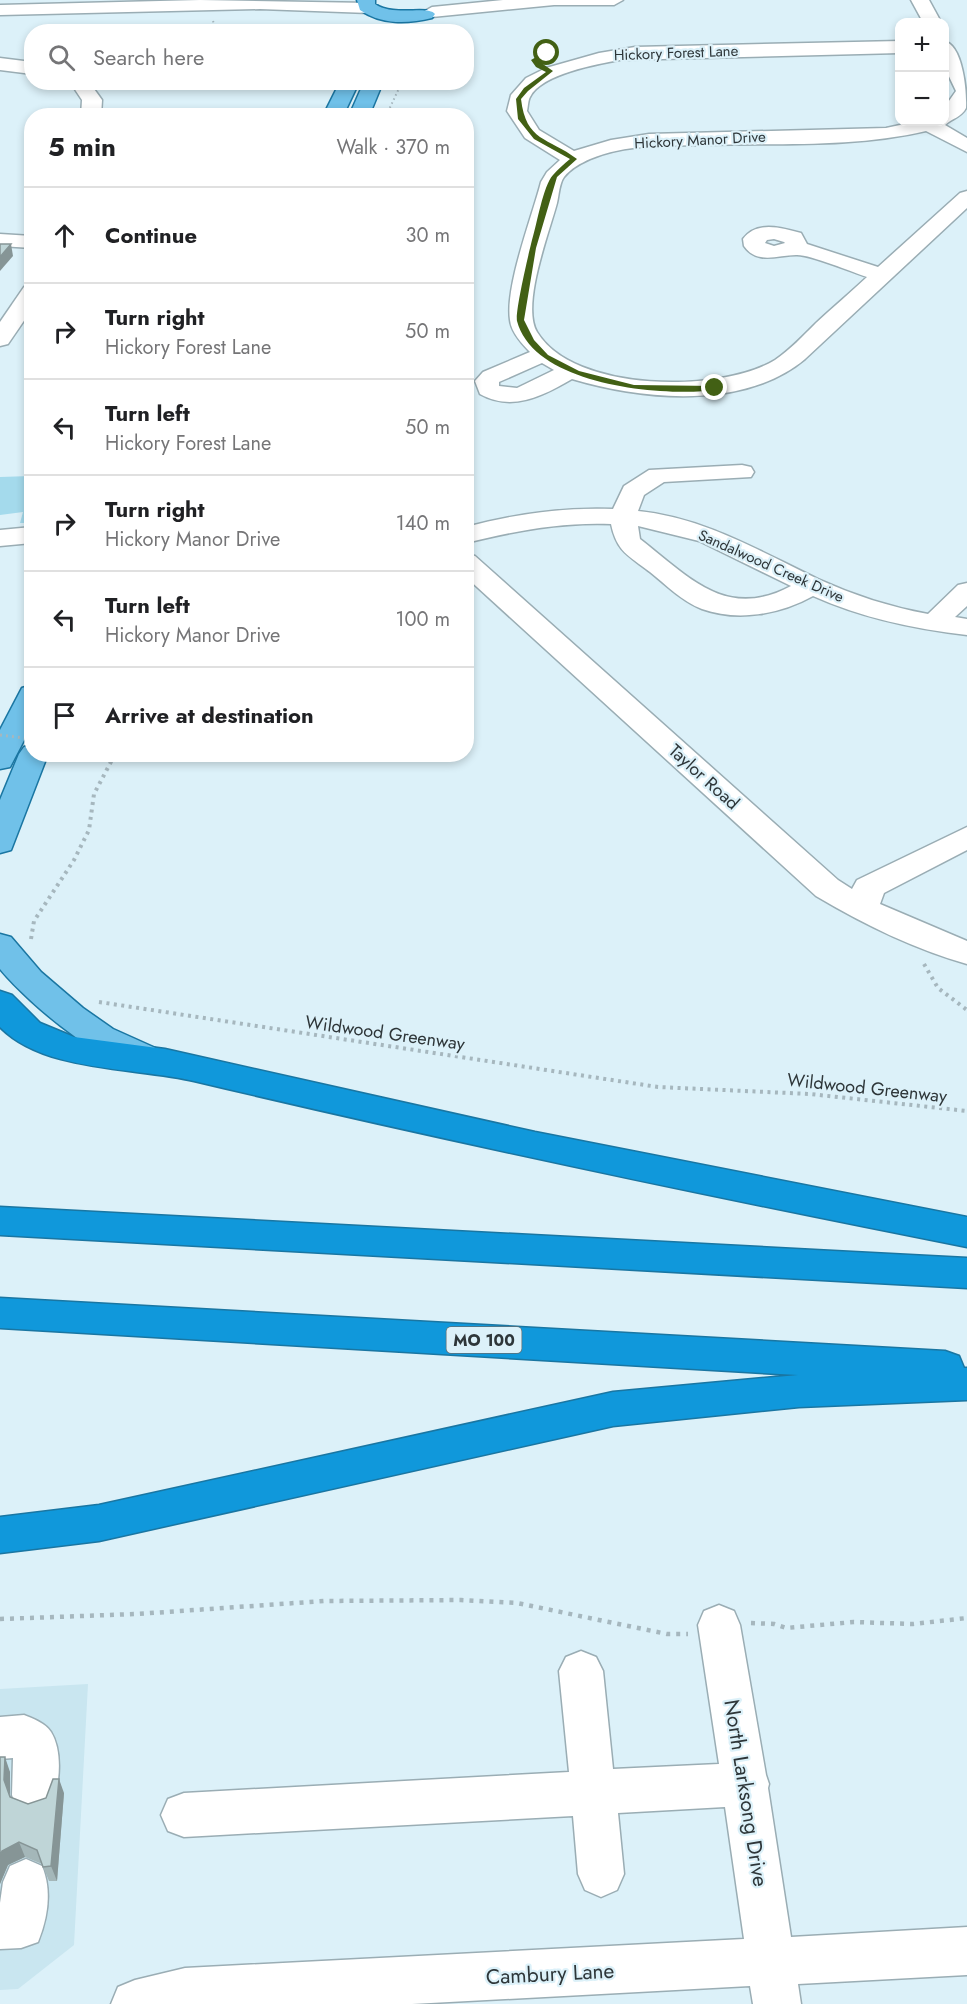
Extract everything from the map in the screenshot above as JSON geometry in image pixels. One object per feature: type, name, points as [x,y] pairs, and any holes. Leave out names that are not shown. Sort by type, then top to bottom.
[{"type":"highway","points":[[0,1003],[8,1016],[29,1034],[51,1044],[80,1051],[150,1059],[466,1130],[967,1232]]},
{"type":"highway","points":[[0,1221],[967,1273]]},
{"type":"highway","name":"MO 100","points":[[0,1313],[967,1368]]},
{"type":"highway","points":[[0,1535],[99,1523],[613,1409],[799,1391],[967,1384]]},
{"type":"main road","points":[[369,12],[398,17],[433,9]]},
{"type":"main road","points":[[406,24],[433,9]]},
{"type":"main road","points":[[337,108],[346,90]]},
{"type":"main road","points":[[363,108],[370,90]]},
{"type":"main road","points":[[0,760],[24,710]]},
{"type":"main road","points":[[0,843],[5,824],[31,762]]},
{"type":"main road","points":[[0,945],[8,959],[78,1023],[97,1035],[150,1059]]},
{"type":"street","points":[[0,10],[260,4],[307,0]]},
{"type":"street","points":[[471,0],[513,0]]},
{"type":"street","points":[[433,9],[541,1],[614,0]]},
{"type":"street","points":[[920,0],[930,18]]},
{"type":"street","points":[[260,4],[369,12]]},
{"type":"street","points":[[949,114],[955,110],[966,92],[950,46]]},
{"type":"street","name":"Hickory Forest Lane","points":[[574,159],[536,138],[521,119],[519,99],[526,89],[550,71],[585,60],[635,52],[895,47]]},
{"type":"street","points":[[554,52],[585,60]]},
{"type":"street","points":[[534,60],[538,65],[550,71]]},
{"type":"street","points":[[0,64],[24,67]]},
{"type":"street","points":[[85,90],[92,100],[92,108]]},
{"type":"street","name":"Hickory Manor Drive","points":[[917,126],[886,134],[649,140],[627,143],[574,159],[554,177],[533,248],[520,320],[531,341],[544,354],[572,370],[612,382],[644,388],[703,389],[739,383],[782,365],[967,197]]},
{"type":"street","points":[[943,126],[967,146]]},
{"type":"street","points":[[0,240],[24,242]]},
{"type":"street","points":[[794,248],[882,275]]},
{"type":"street","points":[[0,339],[24,304]]},
{"type":"street","points":[[544,354],[491,377],[487,381],[488,388],[506,396],[522,394],[572,370]]},
{"type":"street","points":[[742,471],[658,475],[633,491],[623,517],[628,542],[689,590],[710,603],[741,607],[780,603],[812,586]]},
{"type":"street","name":"Sandalwood Creek Drive","points":[[474,532],[518,521],[554,516],[623,517],[706,535],[812,586],[852,602],[933,624],[967,627]]},
{"type":"street","points":[[0,538],[24,536]]},
{"type":"street","name":"Taylor Road","points":[[474,569],[827,888],[863,904],[903,930],[967,953]]},
{"type":"street","points":[[933,624],[967,591]]},
{"type":"street","points":[[863,904],[883,897],[893,889],[892,878],[967,837]]},
{"type":"street","name":"North Larksong Drive","points":[[719,1625],[747,1784],[773,1983]]},
{"type":"street","points":[[581,1671],[601,1874]]},
{"type":"street","points":[[0,1738],[24,1736],[35,1746],[34,1796]]},
{"type":"street","points":[[184,1815],[747,1784]]},
{"type":"street","points":[[0,1926],[21,1925],[26,1882]]},
{"type":"street","name":"Cambury Lane","points":[[135,2004],[185,1992],[773,1983],[967,1951]]},
{"type":"path","points":[[390,108],[398,90]]},
{"type":"path","points":[[0,735],[24,738]]},
{"type":"path","points":[[35,946],[30,938],[34,921],[74,860],[89,830],[94,794],[111,762]]},
{"type":"path","points":[[926,956],[924,967],[938,988],[967,1010]]},
{"type":"path","name":"Wildwood Greenway","points":[[93,1001],[142,1011],[658,1087],[810,1094],[967,1111]]},
{"type":"path","points":[[0,1619],[137,1614],[324,1601],[461,1600],[517,1603],[667,1634],[691,1634],[719,1625],[774,1624],[786,1628],[854,1622],[913,1624],[967,1618]]},
{"type":"shaded area","points":[[24,476],[24,523],[20,523],[23,512],[0,515],[0,477]]},
{"type":"shaded area","points":[[88,1684],[74,1945],[18,1989],[0,1990],[0,1689]]},
{"type":"building","points":[[0,244],[11,244],[0,257]]},
{"type":"building","points":[[0,1757],[5,1757],[4,1780],[10,1797],[28,1804],[46,1798],[53,1779],[59,1779],[51,1866],[43,1867],[37,1850],[19,1842],[2,1851],[0,1856]]},
{"type":"route","points":[[547,53],[541,54],[534,60],[535,63],[550,71],[526,89],[519,99],[518,110],[526,129],[536,138],[574,159],[554,177],[533,248],[520,320],[531,341],[546,356],[589,377],[634,387],[691,390],[715,388]]}]
